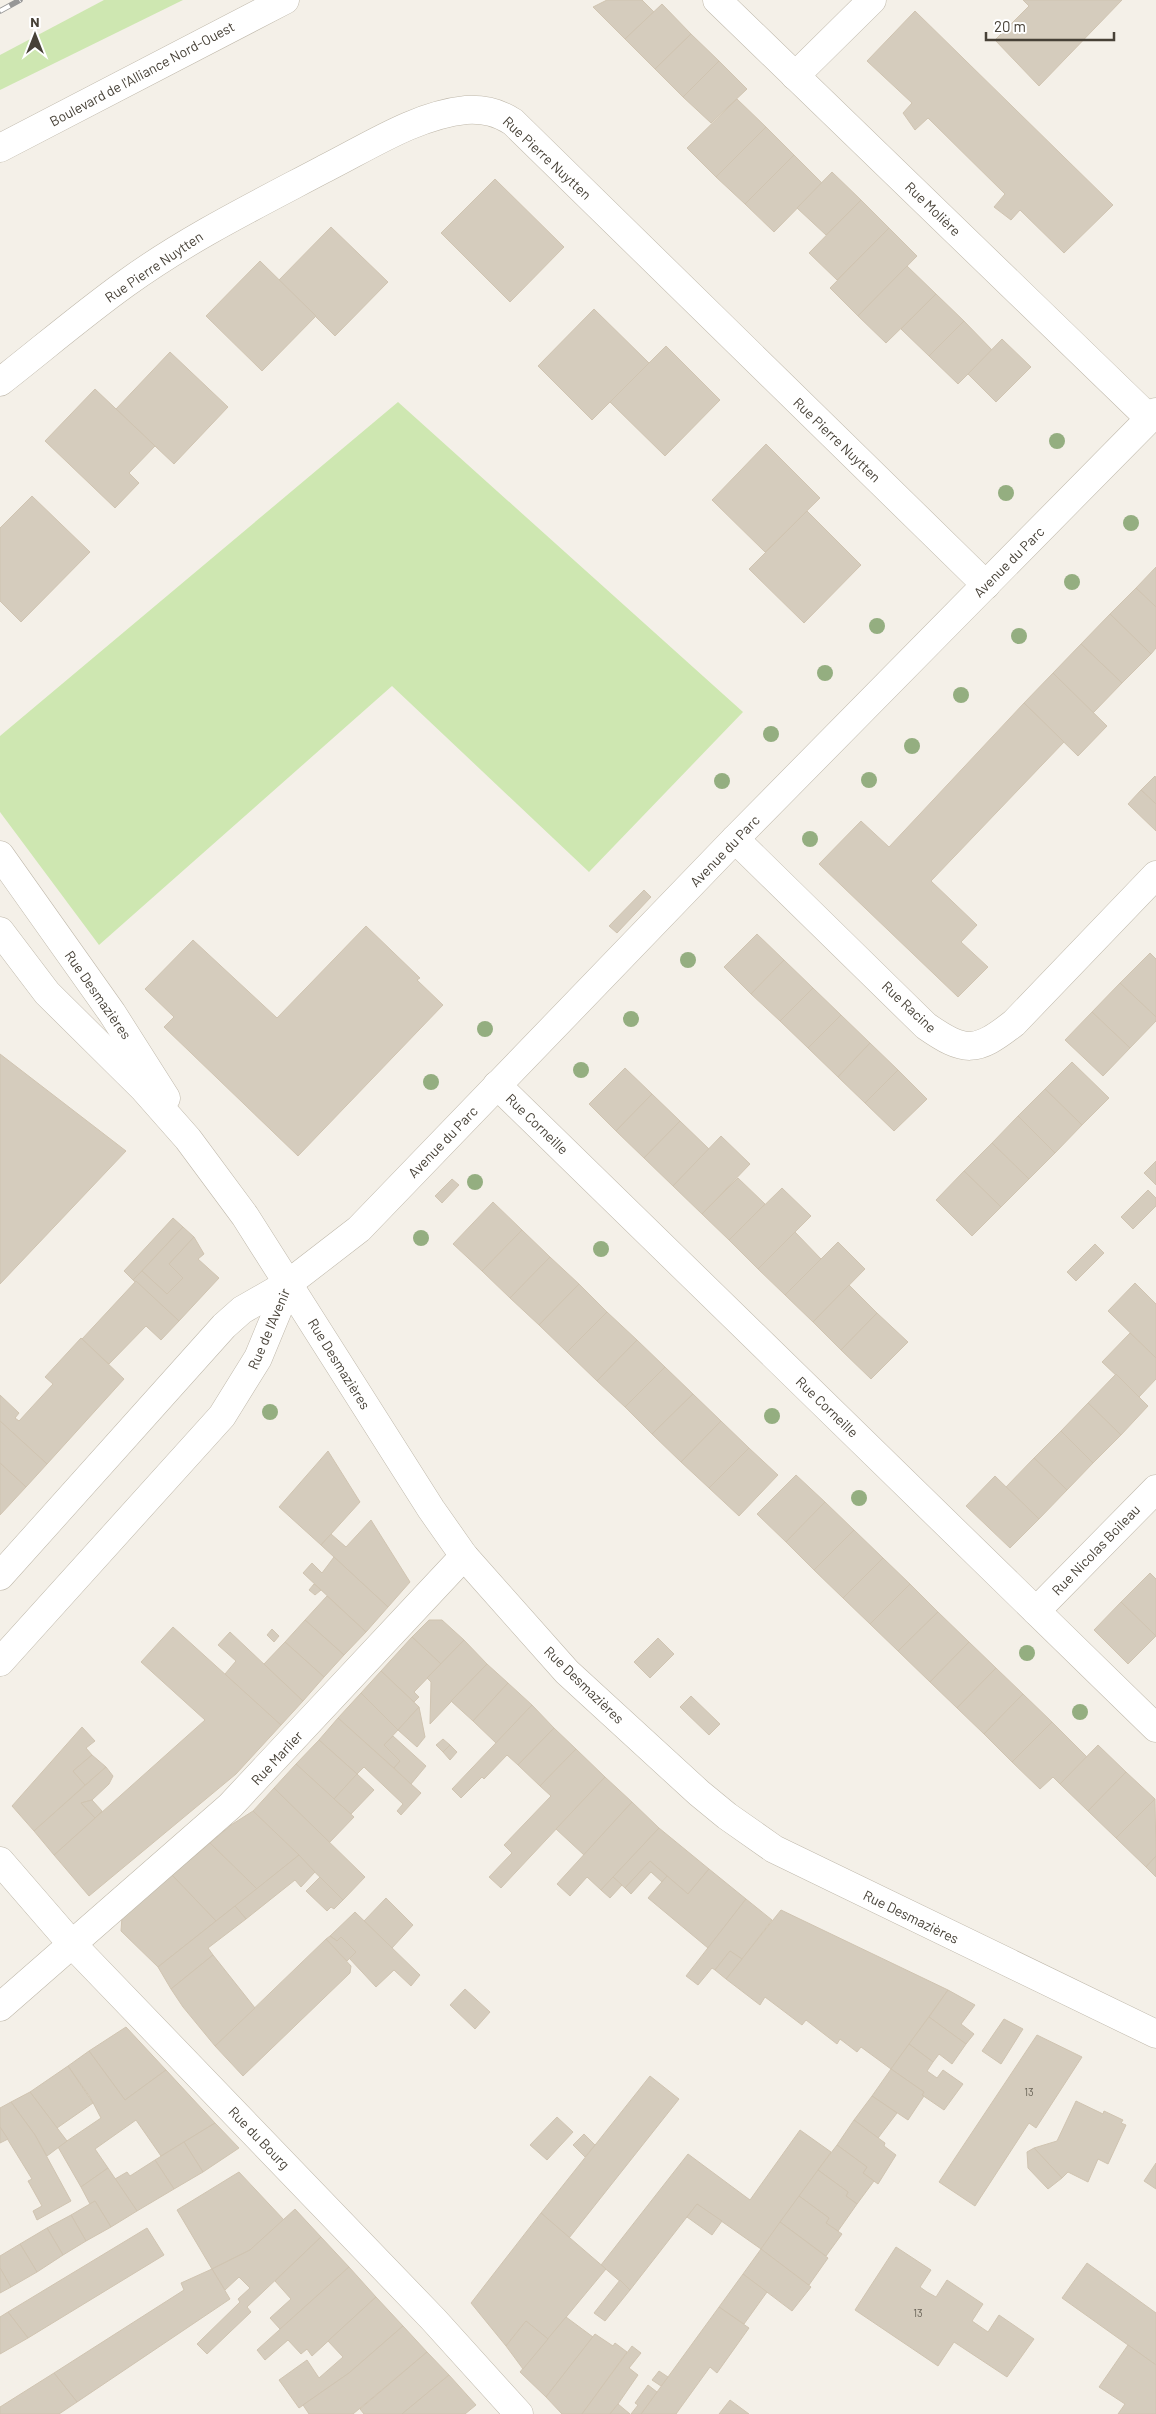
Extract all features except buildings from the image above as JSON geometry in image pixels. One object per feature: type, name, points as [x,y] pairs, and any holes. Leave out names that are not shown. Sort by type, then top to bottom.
[{"type":"street","name":"Boulevard de l'Alliance Nord-Ouest","points":[[0,148],[284,0]]},
{"type":"street","name":"Rue Molière","points":[[717,0],[1153,416]]},
{"type":"street","points":[[795,76],[872,0]]},
{"type":"street","name":"Rue Pierre Nuytten","points":[[0,382],[125,284],[231,218],[383,139],[422,122],[466,110],[485,110],[500,114],[513,122],[986,585]]},
{"type":"street","name":"Avenue du Parc","points":[[289,1284],[359,1229],[735,839],[1153,416]]},
{"type":"street","name":"Rue Racine","points":[[735,839],[926,1026],[950,1042],[968,1047],[991,1041],[1014,1023],[1156,875]]},
{"type":"street","name":"Rue Desmazières","points":[[0,855],[147,1065],[188,1139]]},
{"type":"street","name":"Rue Desmazières","points":[[0,931],[47,993],[143,1088],[188,1139],[245,1216],[430,1509],[464,1556],[567,1672],[699,1793],[747,1831],[774,1849],[1156,2034]]},
{"type":"street","name":"Rue Corneille","points":[[497,1085],[1156,1728]]},
{"type":"street","name":"Rue de l'Avenir","points":[[0,1576],[224,1326],[248,1306],[289,1284]]},
{"type":"street","name":"Rue de l'Avenir","points":[[0,1662],[222,1416],[258,1358],[289,1284]]},
{"type":"street","name":"Rue Nicolas Boileau","points":[[1036,1611],[1156,1488]]},
{"type":"street","name":"Rue Marlier","points":[[0,2007],[230,1806],[464,1556]]},
{"type":"street","name":"Rue du Bourg","points":[[0,1861],[72,1943],[426,2312],[519,2414]]},
{"type":"green space","points":[[104,0],[183,0],[0,90],[0,55]]},
{"type":"green space","points":[[398,402],[743,712],[589,872],[392,686],[99,945],[0,812],[0,736]]},
{"type":"railway","points":[[0,11],[20,0]]}]
